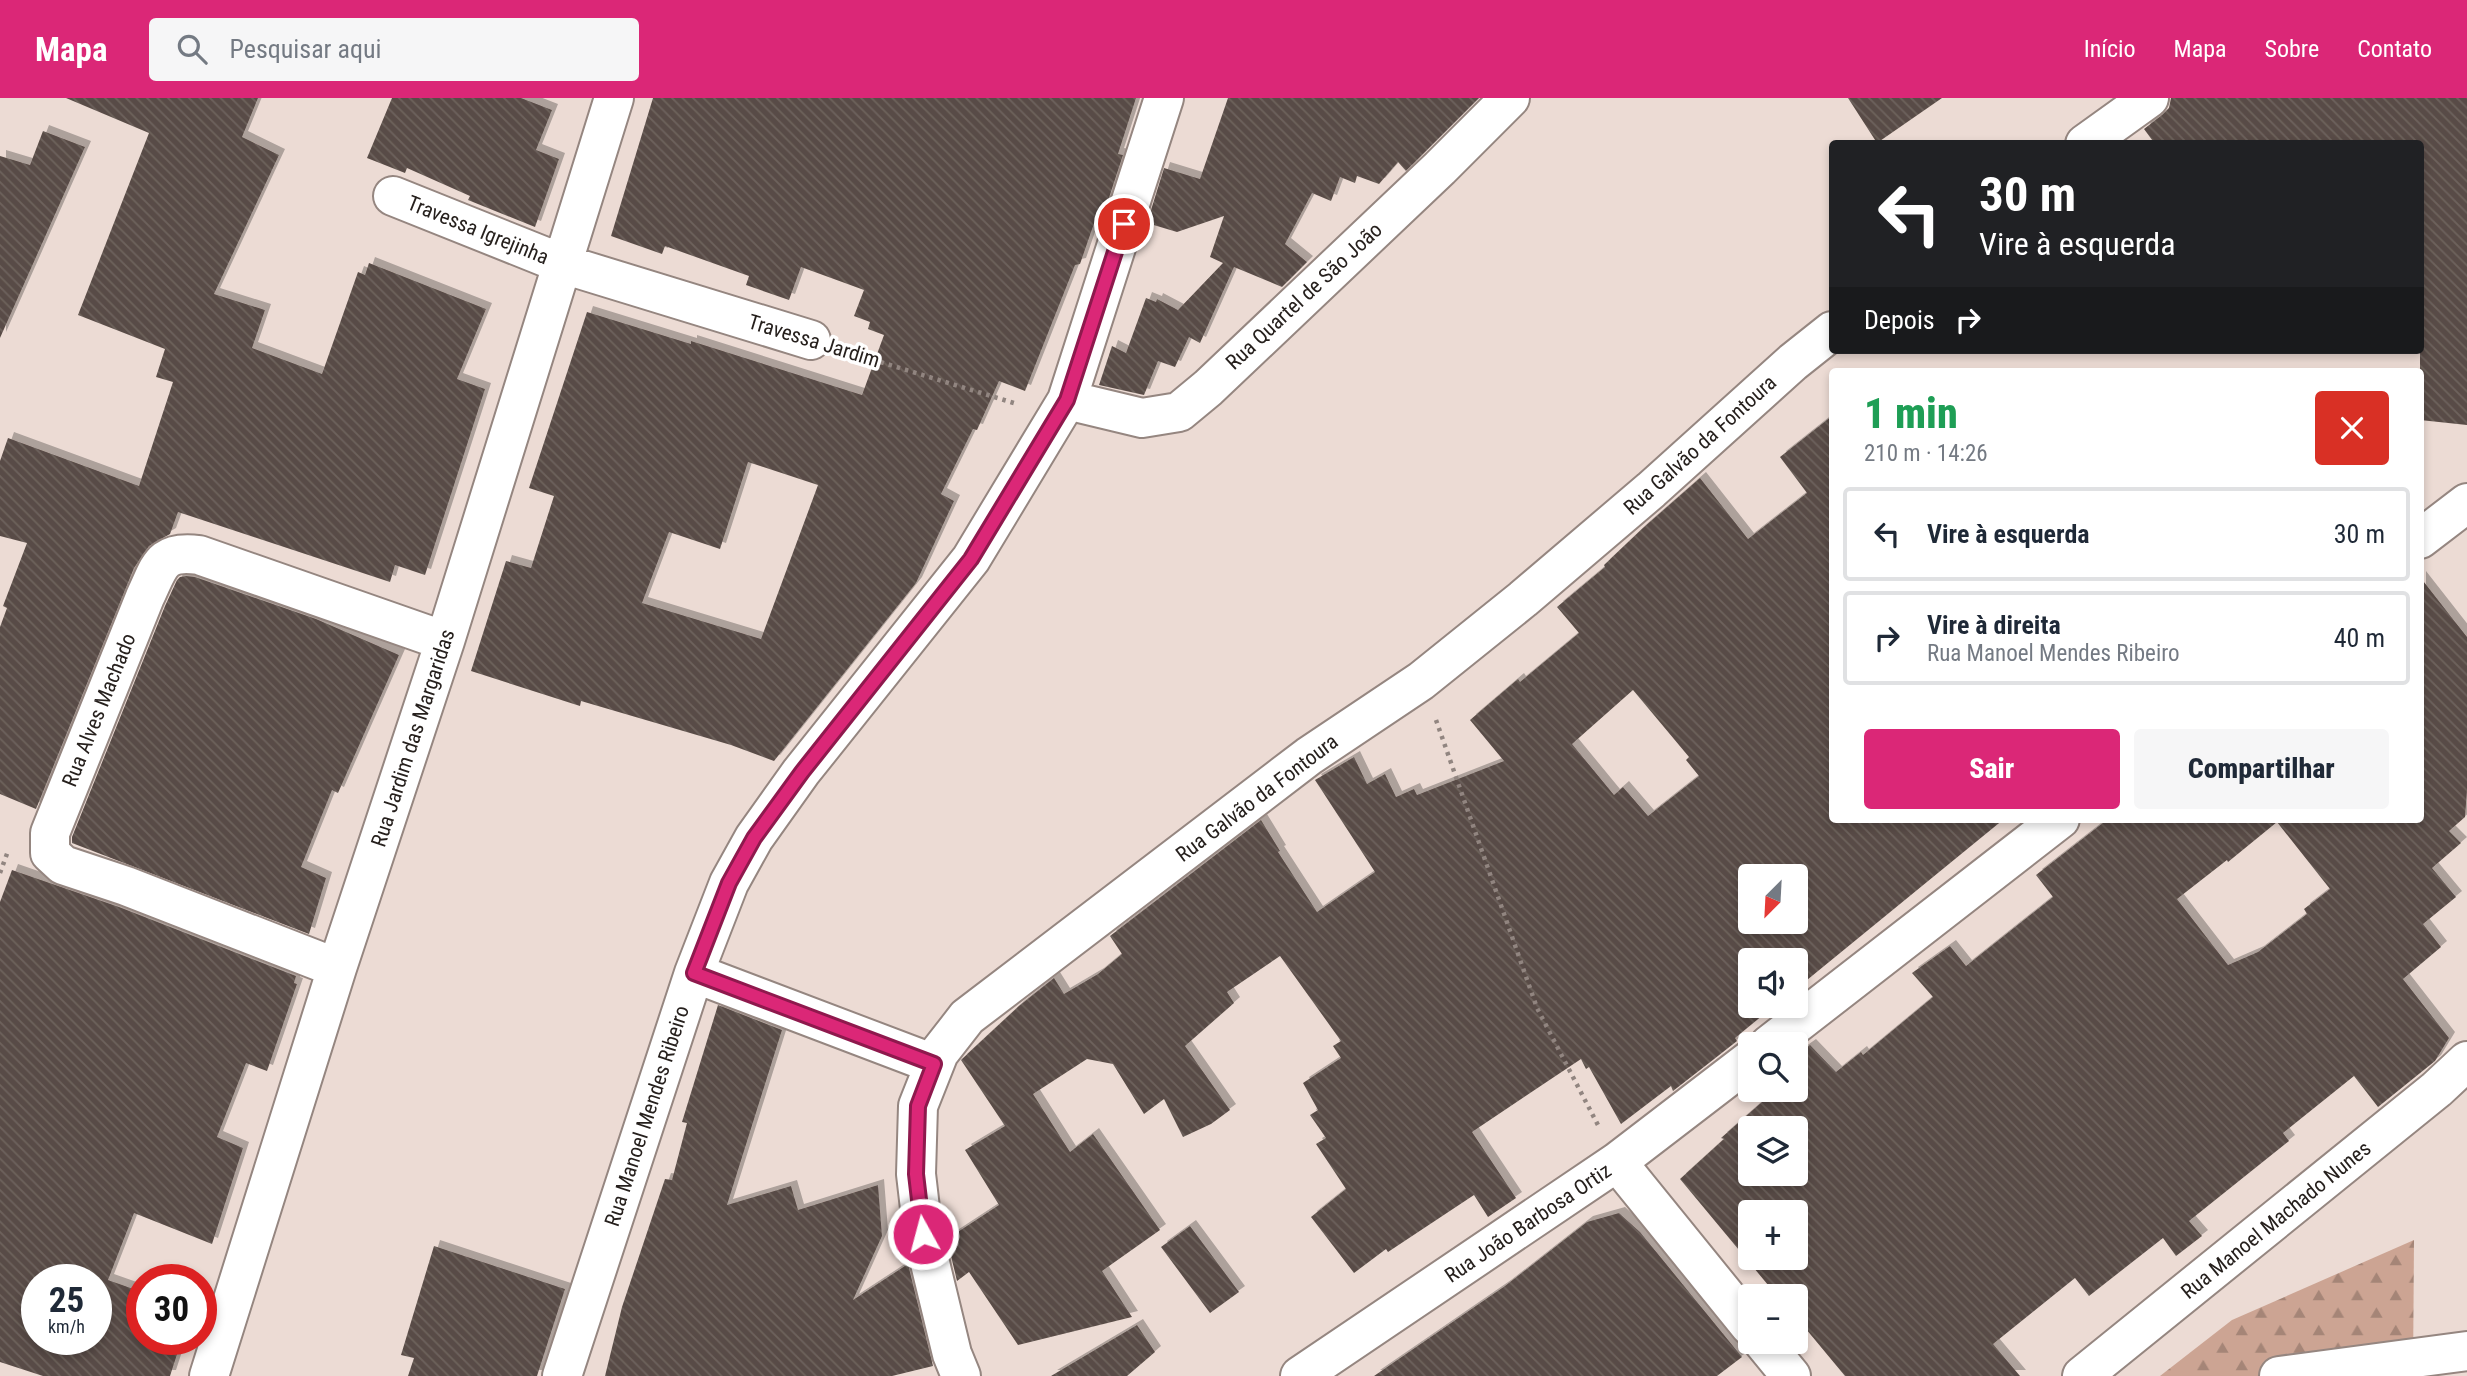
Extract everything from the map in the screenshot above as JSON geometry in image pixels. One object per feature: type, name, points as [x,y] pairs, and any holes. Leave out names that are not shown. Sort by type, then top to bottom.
[{"type":"street","name":"Rua Jardim das Margaridas","points":[[209,1376],[337,968],[446,641],[614,98]]},
{"type":"street","name":"Rua Manoel Mendes Ribeiro","points":[[562,1376],[694,973],[729,883],[754,838],[802,772],[971,559],[1067,400],[1164,98]]},
{"type":"street","name":"Rua Quartel de São João","points":[[1067,400],[1142,418],[1179,412],[1440,168],[1510,98]]},
{"type":"street","points":[[2090,140],[2148,98]]},
{"type":"street","name":"Travessa Igrejinha","points":[[393,196],[563,264]]},
{"type":"street","name":"Travessa Jardim","points":[[563,264],[811,340]]},
{"type":"street","name":"Rua Galvão da Fontoura","points":[[961,1376],[952,1354],[923,1234],[916,1174],[918,1106],[939,1053],[967,1017],[1309,756],[1420,681],[1523,599],[1829,333]]},
{"type":"street","points":[[2424,536],[2467,503]]},
{"type":"street","name":"Rua Alves Machado","points":[[337,968],[125,886],[63,865],[50,853],[50,833],[145,597],[162,562],[179,553],[199,555],[446,641]]},
{"type":"street","points":[[1786,1032],[2055,823]]},
{"type":"street","points":[[694,973],[934,1064]]},
{"type":"street","name":"Rua Manoel Machado Nunes","points":[[2082,1376],[2416,1106],[2467,1061]]},
{"type":"street","name":"Rua João Barbosa Ortiz","points":[[1300,1376],[1618,1162],[1738,1069]]},
{"type":"street","points":[[1618,1162],[1738,1311]]},
{"type":"street","points":[[2278,1376],[2467,1351]]},
{"type":"street","points":[[1773,1354],[1791,1376]]},
{"type":"path","name":"Travessa Jardim","points":[[811,340],[1019,404],[1067,400]]},
{"type":"path","points":[[1420,681],[1432,706],[1537,1008],[1618,1162]]},
{"type":"green space","points":[[2414,1240],[2413,1376],[2160,1376],[2232,1320]]},
{"type":"building","points":[[66,98],[258,98],[242,137],[279,155],[214,294],[265,310],[252,348],[322,374],[358,272],[365,275],[369,263],[486,309],[457,379],[485,389],[425,575],[395,565],[390,582],[178,512],[170,534],[149,546],[134,568],[36,809],[0,794],[0,627],[7,608],[3,606],[27,543],[0,536],[0,461],[8,438],[139,486],[173,382],[156,377],[165,349],[78,315],[149,133]]},
{"type":"building","points":[[392,98],[521,98],[552,110],[536,150],[559,159],[535,227],[468,200],[470,196],[407,168],[405,173],[367,158]]},
{"type":"building","points":[[653,98],[1136,98],[1118,154],[1123,155],[1105,210],[1099,209],[1080,264],[1075,265],[1025,391],[999,381],[977,430],[973,429],[941,494],[954,501],[916,583],[774,761],[731,745],[581,701],[580,706],[471,671],[506,561],[531,568],[554,496],[529,488],[587,312],[691,344],[691,341],[862,395],[884,335],[868,329],[870,322],[854,316],[864,290],[801,267],[789,300],[746,285],[749,276],[665,246],[662,254],[611,236]],"holes":[[[748,462],[818,485],[761,639],[642,603],[669,532],[720,549]]]},
{"type":"building","points":[[1228,98],[1479,98],[1406,171],[1398,162],[1379,184],[1357,176],[1355,183],[1340,177],[1331,201],[1312,193],[1285,244],[1307,262],[1282,287],[1234,267],[1200,343],[1189,337],[1175,367],[1158,361],[1144,395],[1099,385],[1112,346],[1126,353],[1146,298],[1156,302],[1157,299],[1178,310],[1223,263],[1210,257],[1224,216],[1177,232],[1147,223],[1164,168],[1200,179]]},
{"type":"building","points":[[1848,98],[1942,98],[1881,140],[1875,140]]},
{"type":"building","points":[[2171,98],[2467,98],[2467,425],[2424,420],[2424,368],[2420,368],[2420,354],[2424,354],[2424,140],[2152,140],[2144,129],[2169,108]]},
{"type":"building","points":[[43,131],[85,147],[0,338],[0,156],[30,165]]},
{"type":"building","points":[[1829,418],[1829,823],[1999,823],[1808,979],[1808,948],[1738,948],[1738,1018],[1759,1018],[1742,1032],[1738,1032],[1735,1038],[1737,1041],[1673,1091],[1671,1086],[1621,1124],[1589,1067],[1586,1069],[1581,1059],[1472,1132],[1516,1198],[1488,1217],[1474,1195],[1388,1252],[1386,1249],[1354,1273],[1311,1217],[1346,1189],[1316,1144],[1326,1138],[1310,1115],[1318,1110],[1303,1083],[1341,1058],[1333,1046],[1341,1041],[1280,956],[1227,992],[1234,1003],[1185,1046],[1230,1110],[1211,1124],[1183,1137],[1164,1099],[1144,1114],[1113,1064],[1087,1059],[1033,1094],[1070,1152],[1093,1134],[1160,1230],[1102,1271],[1132,1317],[1018,1345],[969,1272],[957,1281],[947,1239],[999,1205],[965,1150],[1005,1126],[961,1060],[1019,1006],[1054,978],[1064,994],[1098,974],[1122,954],[1110,936],[1261,820],[1280,851],[1278,852],[1317,912],[1375,872],[1315,780],[1354,757],[1367,784],[1385,774],[1396,797],[1414,789],[1417,795],[1504,761],[1470,720],[1518,679],[1520,682],[1579,633],[1557,607],[1605,567],[1604,565],[1643,528],[1700,478],[1748,539],[1807,493],[1780,457]],"holes":[[[1633,690],[1689,757],[1686,760],[1699,776],[1648,816],[1623,787],[1614,795],[1572,744]]]},
{"type":"building","points":[[186,576],[316,619],[399,655],[338,793],[332,790],[301,867],[326,878],[309,934],[72,843],[72,837],[165,606],[177,580]]},
{"type":"building","points":[[2424,582],[2467,637],[2465,817],[2449,831],[2461,843],[2432,868],[2456,897],[2423,924],[2441,947],[2403,979],[2449,1038],[2435,1061],[2378,1107],[2354,1076],[2283,1133],[2289,1141],[2189,1221],[2202,1236],[2176,1256],[2163,1238],[2089,1296],[2075,1278],[1993,1344],[2020,1376],[1845,1376],[1808,1331],[1808,1284],[1767,1284],[1756,1270],[1808,1270],[1808,1200],[1738,1200],[1738,1249],[1680,1179],[1738,1123],[1738,1186],[1808,1186],[1808,1116],[1746,1116],[1762,1102],[1808,1102],[1808,1046],[1810,1045],[1836,1072],[1861,1052],[1863,1055],[1933,997],[1912,973],[1950,946],[1966,966],[2053,897],[2036,875],[2103,823],[2276,823],[2177,899],[2228,965],[2258,952],[2307,914],[2304,909],[2330,889],[2278,823],[2424,823]]},
{"type":"building","points":[[12,870],[119,907],[296,976],[294,983],[297,984],[267,1071],[246,1063],[217,1137],[243,1148],[212,1244],[134,1213],[112,1270],[112,1264],[21,1264],[21,1355],[112,1355],[112,1281],[126,1286],[126,1355],[177,1355],[170,1376],[43,1376],[0,1362],[0,902]]},
{"type":"building","points":[[718,1005],[782,1030],[727,1205],[791,1186],[798,1210],[878,1185],[882,1236],[853,1300],[908,1264],[933,1366],[892,1376],[605,1376],[622,1307],[665,1179],[672,1180],[687,1123],[682,1122]]},
{"type":"building","points":[[1619,1213],[1640,1232],[1742,1357],[1717,1376],[1374,1376],[1505,1286],[1587,1222]]},
{"type":"building","points":[[1190,1226],[1239,1292],[1210,1313],[1161,1247]]},
{"type":"building","points":[[434,1246],[565,1289],[537,1376],[408,1376],[414,1358],[401,1355]]},
{"type":"building","points":[[1137,1325],[1155,1352],[1127,1376],[1051,1376]]},
{"type":"route","points":[[923,1234],[916,1174],[918,1106],[934,1064],[694,973],[729,883],[754,838],[802,772],[971,559],[1067,400],[1124,224]]}]
